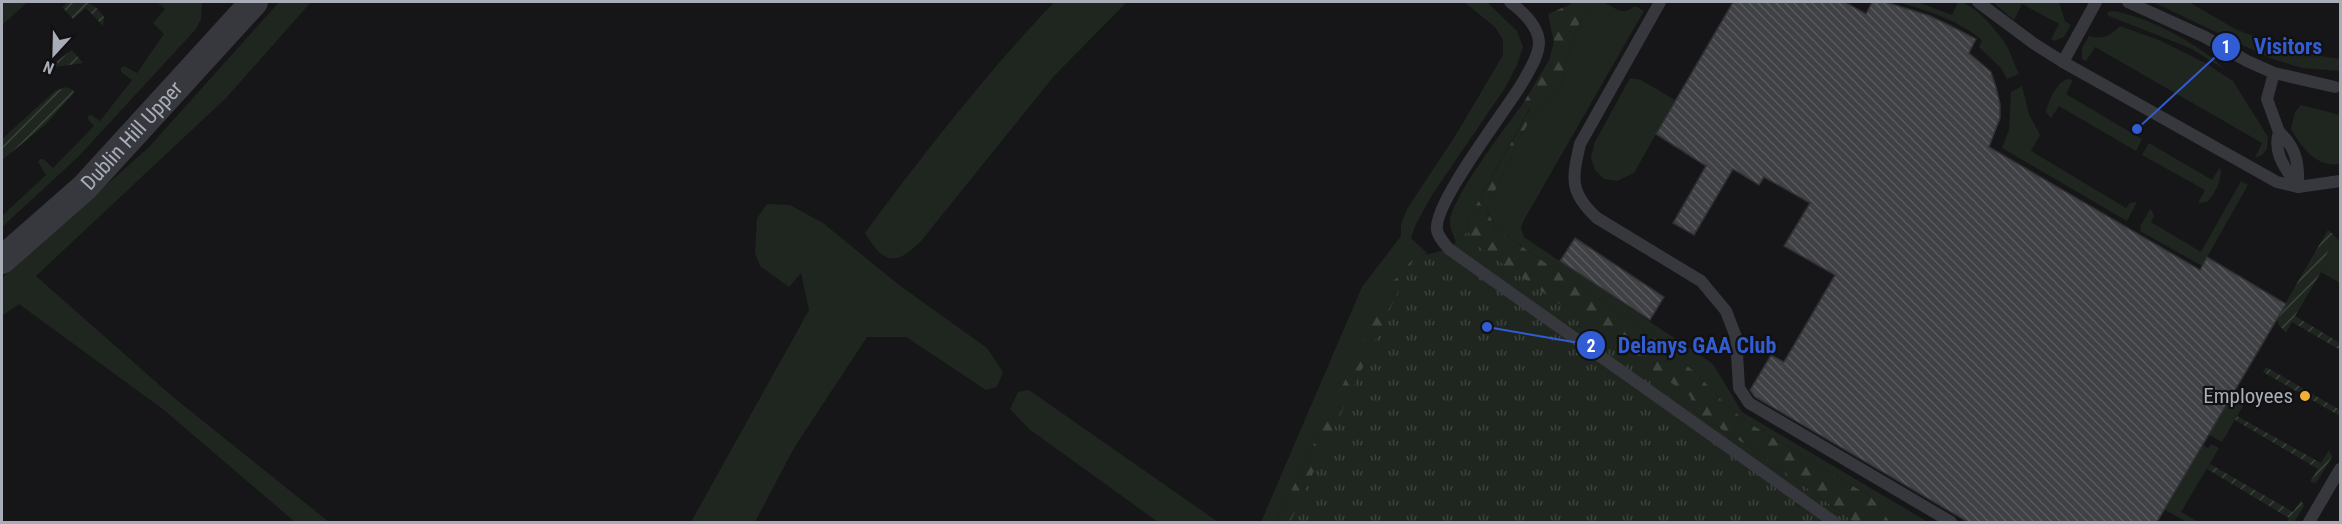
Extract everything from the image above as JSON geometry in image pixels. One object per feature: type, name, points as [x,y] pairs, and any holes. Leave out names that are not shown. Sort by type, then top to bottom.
[{"type":"street","name":"Dublin Hill Upper","points":[[2,260],[85,187],[254,2]]},
{"type":"lane","points":[[1510,2],[1532,25],[1539,41],[1536,56],[1519,89],[1447,196],[1437,216],[1437,231],[1442,241],[1468,262],[1834,522]]},
{"type":"lane","points":[[1660,2],[1580,144],[1574,170],[1575,187],[1582,204],[1597,218],[1701,281],[1726,311],[1736,337],[1739,388],[1749,403],[1951,522]]},
{"type":"lane","points":[[1978,2],[2033,44],[2277,182],[2298,187],[2340,181]]},
{"type":"lane","points":[[2063,62],[2096,2]]},
{"type":"lane","points":[[2128,2],[2205,36],[2247,61],[2274,73],[2339,88]]},
{"type":"lane","points":[[2274,73],[2267,99],[2279,132],[2287,139],[2299,165],[2298,187]]},
{"type":"lane","points":[[2309,522],[2340,469]]},
{"type":"green space","points":[[2,2],[28,2],[2,25]]},
{"type":"green space","points":[[69,2],[85,2],[93,5],[104,17],[103,26],[86,8],[73,19],[62,7]]},
{"type":"green space","points":[[157,2],[202,2],[201,19],[196,29],[78,157],[2,227],[2,214],[46,175],[38,162],[40,159],[53,168],[94,126],[88,116],[91,115],[100,121],[132,80],[121,72],[121,68],[124,66],[137,73],[164,34],[153,23],[165,9]]},
{"type":"green space","points":[[279,2],[311,2],[226,98],[36,276],[173,397],[329,522],[295,522],[164,410],[19,304],[2,316],[2,278],[149,147]]},
{"type":"green space","points":[[1054,2],[1127,2],[1054,76],[921,241],[897,258],[884,256],[865,233],[956,115]]},
{"type":"green space","points":[[1464,2],[1487,2],[1517,31],[1523,47],[1517,65],[1505,88],[1432,195],[1415,226],[1411,238],[1427,253],[1414,258],[1322,428],[1276,522],[1261,522],[1362,287],[1401,236],[1401,224],[1407,209],[1457,133],[1503,55],[1503,40],[1495,27]]},
{"type":"green space","points":[[1572,2],[1591,2],[1572,42],[1562,85],[1539,107],[1529,122],[1491,199],[1487,210],[1496,229],[1649,334],[1697,374],[1725,404],[1747,422],[1871,497],[1890,522],[1854,522],[1456,242],[1468,231],[1469,218],[1530,109],[1524,102],[1549,60],[1554,42],[1548,14]]},
{"type":"green space","points":[[1591,2],[1601,2],[1621,11],[1635,6],[1644,11],[1524,220],[1521,228],[1524,237],[1713,364],[1742,412],[1928,522],[1890,522],[1871,497],[1747,422],[1725,404],[1697,374],[1649,334],[1496,229],[1487,209],[1491,199],[1529,122],[1539,107],[1562,85],[1572,42]]},
{"type":"green space","points":[[1899,2],[1918,2],[1952,15],[1958,2],[1970,6],[2001,38],[2019,74],[2007,79],[2001,68],[1979,47],[1982,40],[1963,27]]},
{"type":"green space","points":[[1996,2],[2059,2],[2065,21],[2071,25],[2064,37],[2054,41],[2051,39],[2059,24],[2022,4],[2014,20],[1995,4]]},
{"type":"green space","points":[[2153,2],[2189,2],[2235,29],[2296,52],[2340,59],[2340,71],[2302,68],[2270,58]]},
{"type":"green space","points":[[2110,11],[2137,17],[2170,32],[2202,50],[2224,69],[2190,48],[2109,16],[2107,13]]},
{"type":"green space","points":[[2120,26],[2159,40],[2205,63],[2233,81],[2268,137],[2267,149],[2262,155],[2255,158],[2262,143],[2095,47],[2086,61],[2082,59],[2082,48],[2089,36],[2098,38],[2106,36]]},
{"type":"green space","points":[[72,50],[83,63],[55,67],[53,64]]},
{"type":"green space","points":[[1630,78],[1641,80],[1675,100],[1634,173],[1617,181],[1604,179],[1595,170],[1591,158],[1595,142]]},
{"type":"green space","points":[[2068,79],[2073,80],[2066,94],[2142,139],[2136,151],[2059,106],[2051,118],[2046,112],[2051,98],[2060,84]]},
{"type":"green space","points":[[2022,86],[2029,114],[2040,135],[2031,151],[2126,208],[2130,203],[2137,202],[2127,221],[2002,148],[2009,130],[2011,92]]},
{"type":"green space","points":[[67,87],[74,91],[73,94],[45,125],[2,160],[2,139],[55,91]]},
{"type":"green space","points":[[1524,102],[1530,108],[1469,218],[1468,231],[1456,242],[1450,223],[1454,208],[1482,161]]},
{"type":"green space","points":[[2301,105],[2340,115],[2340,164],[2317,160],[2295,136],[2291,129],[2295,112]]},
{"type":"green space","points":[[2149,143],[2212,180],[2220,167],[2218,186],[2207,202],[2198,203],[2205,190],[2142,155]]},
{"type":"green space","points":[[2241,181],[2248,185],[2202,266],[2140,231],[2150,209],[2154,216],[2151,222],[2201,252]]},
{"type":"green space","points":[[767,204],[790,205],[823,223],[899,285],[987,348],[1003,372],[997,387],[986,390],[906,337],[867,337],[794,448],[755,522],[691,522],[809,310],[801,273],[789,287],[760,266],[755,253],[757,218]]},
{"type":"green space","points":[[2328,230],[2333,234],[2329,240],[2331,242],[2321,272],[2295,316],[2340,343],[2340,350],[2292,322],[2286,333],[2278,324],[2278,316]]},
{"type":"green space","points":[[1468,231],[1476,245],[1690,396],[1696,413],[1754,450],[1854,522],[1290,522],[1414,258],[1449,249]]},
{"type":"green space","points":[[2333,234],[2340,242],[2340,283],[2321,272],[2331,242],[2329,240]]},
{"type":"green space","points":[[1427,253],[1304,522],[1276,522],[1393,282],[1414,258]]},
{"type":"green space","points":[[2266,367],[2340,410],[2340,416],[2263,372]]},
{"type":"green space","points":[[2235,389],[2248,397],[2222,442],[2209,435]]},
{"type":"green space","points":[[1029,390],[1218,522],[1158,522],[1029,429],[1010,409],[1018,392]]},
{"type":"green space","points":[[2237,416],[2321,463],[2329,450],[2332,457],[2316,483],[2310,482],[2318,469],[2235,420]]},
{"type":"green space","points":[[2211,444],[2219,448],[2181,512],[2198,522],[2187,522],[2165,510],[2203,445],[2208,448]]},
{"type":"green space","points":[[2210,464],[2293,512],[2301,500],[2304,506],[2294,522],[2287,522],[2289,518],[2207,469]]},
{"type":"building","points":[[1733,2],[1845,2],[1866,14],[1872,2],[1886,2],[1930,16],[1976,39],[1969,53],[1991,72],[2000,104],[2000,118],[1989,147],[2200,270],[2207,257],[2286,304],[2157,522],[1968,522],[1755,397],[1750,390],[1771,355],[1784,362],[1835,275],[1784,246],[1810,203],[1764,177],[1759,185],[1733,169],[1694,235],[1673,223],[1706,166],[1656,134]]},
{"type":"building","points":[[1575,238],[1664,297],[1650,320],[1560,261]]},
{"type":"place","name":"Visitors","points":[[2137,129]]},
{"type":"place","name":"Delanys GAA Club","points":[[1487,327]]},
{"type":"place","name":"Employees","points":[[2305,396]]}]
